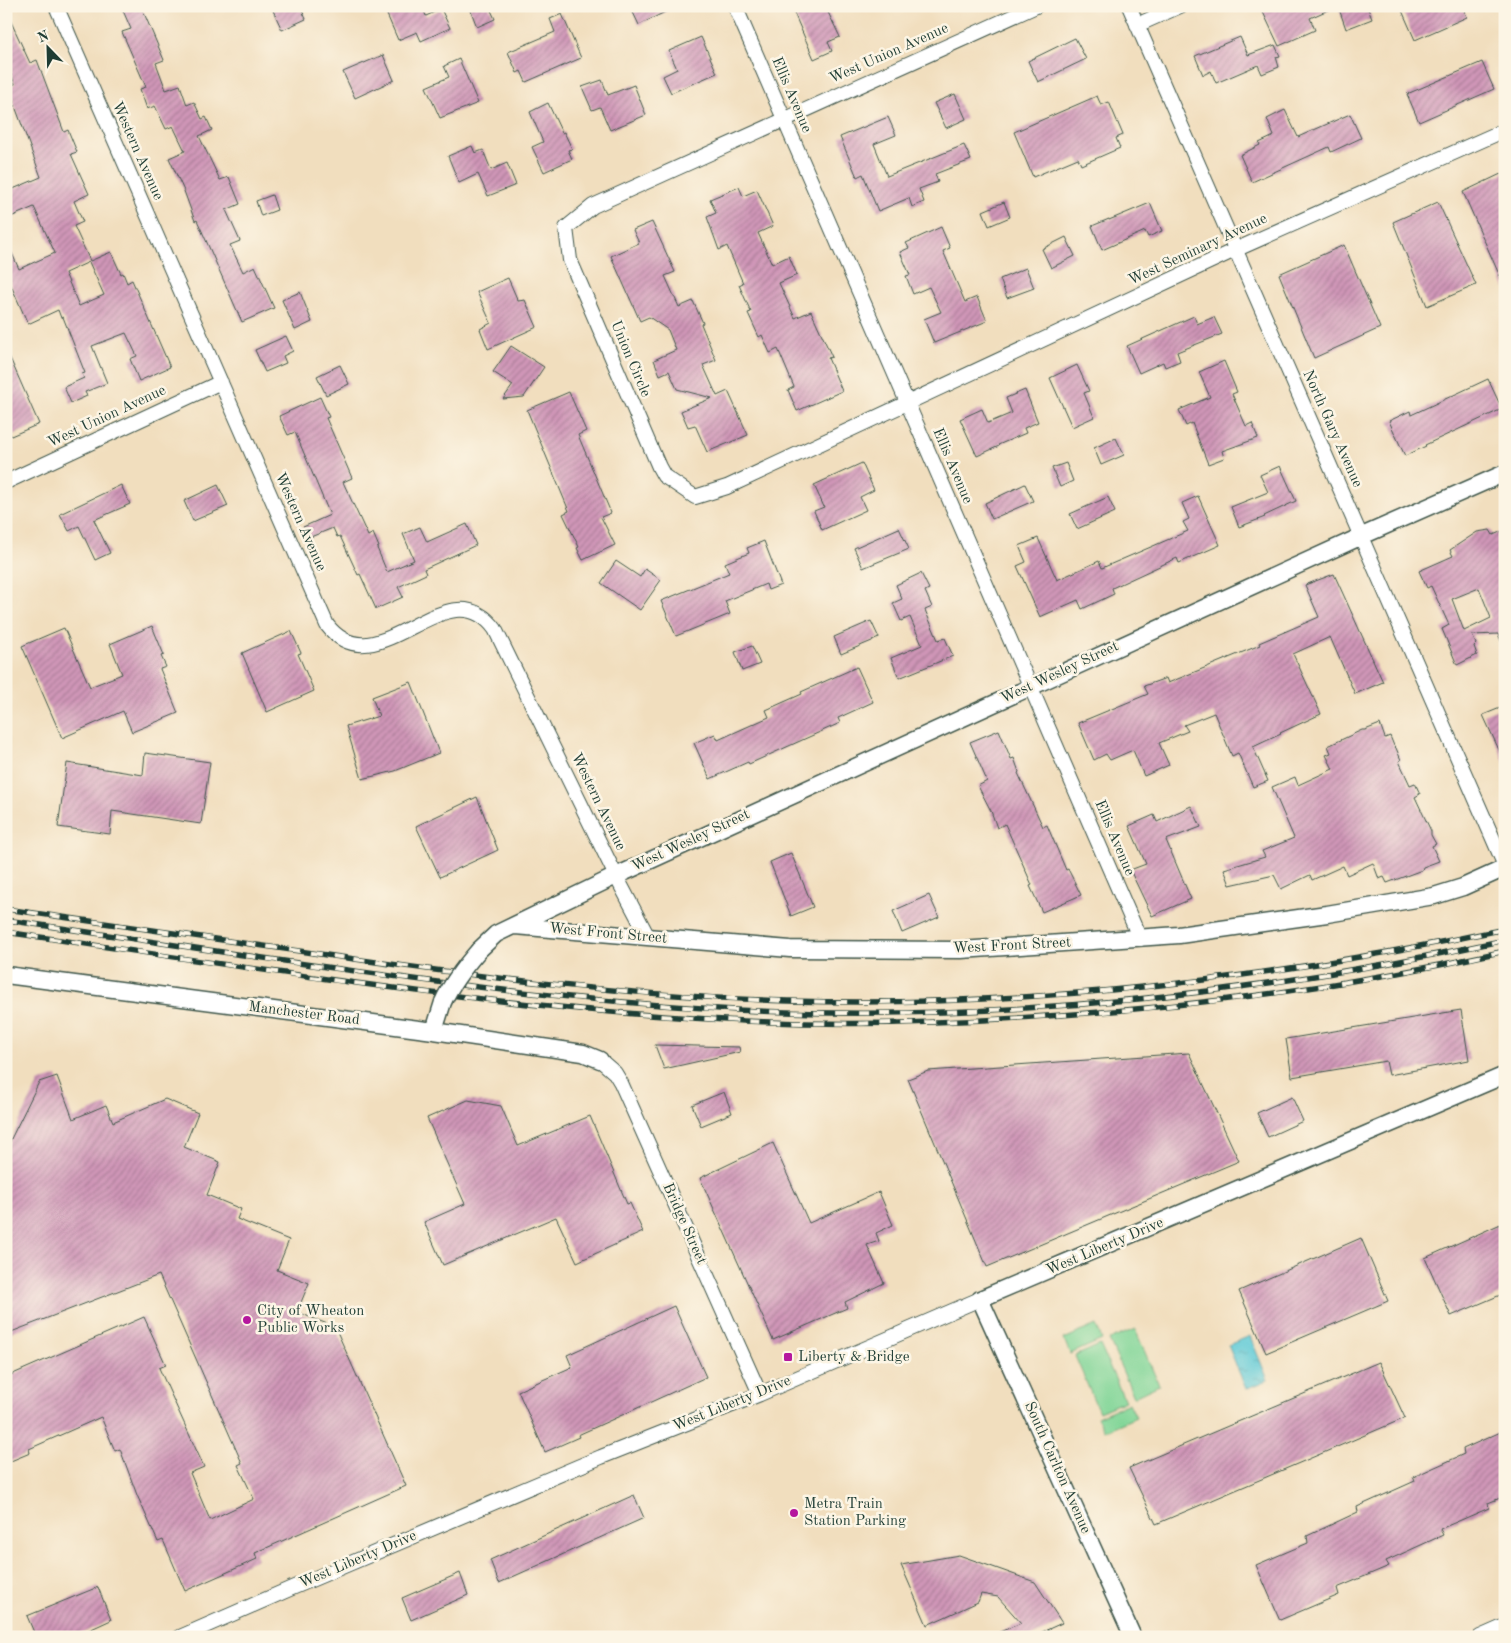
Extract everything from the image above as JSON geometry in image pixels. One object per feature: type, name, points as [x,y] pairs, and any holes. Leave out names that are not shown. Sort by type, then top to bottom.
[{"type":"street","name":"Western Avenue","points":[[56,6],[327,625],[334,634],[349,644],[369,645],[380,642],[449,611],[470,610],[480,614],[489,621],[495,629],[616,876]]},
{"type":"street","name":"Ellis Avenue","points":[[735,6],[1140,939]]},
{"type":"street","name":"West Union Avenue","points":[[784,120],[1036,6]]},
{"type":"street","name":"North Gary Avenue","points":[[1129,6],[1505,867]]},
{"type":"street","points":[[1137,26],[1180,6]]},
{"type":"street","name":"Union Circle","points":[[784,120],[593,206],[566,228],[570,260],[659,467],[664,476],[695,497],[727,487],[907,403]]},
{"type":"street","name":"West Seminary Avenue","points":[[907,403],[1235,250],[1505,130]]},
{"type":"street","name":"West Union Avenue","points":[[6,482],[221,382]]},
{"type":"street","name":"West Wesley Street","points":[[512,926],[616,876],[1030,687],[1505,473]]},
{"type":"street","name":"West Front Street","points":[[512,926],[790,949],[961,950],[1140,939],[1327,914],[1434,896],[1463,887],[1505,867]]},
{"type":"street","name":"West Wesley Street","points":[[616,876],[648,937]]},
{"type":"street","points":[[434,1031],[448,990],[463,969],[496,934],[512,926]]},
{"type":"street","name":"Manchester Road","points":[[6,975],[434,1031],[583,1053],[600,1060]]},
{"type":"street","name":"Bridge Street","points":[[600,1060],[615,1073],[622,1083],[760,1394]]},
{"type":"street","name":"West Liberty Drive","points":[[180,1637],[601,1457],[760,1394],[1505,1075]]},
{"type":"street","name":"South Carlton Avenue","points":[[980,1299],[1133,1637]]},
{"type":"street","points":[[1480,1637],[1505,1626]]},
{"type":"green space","points":[[1096,1325],[1102,1340],[1070,1354],[1064,1339]]},
{"type":"green space","points":[[1135,1329],[1159,1385],[1134,1397],[1109,1340]]},
{"type":"green space","points":[[1100,1345],[1125,1401],[1099,1412],[1075,1356]]},
{"type":"green space","points":[[1129,1403],[1136,1417],[1104,1431],[1097,1417]]},
{"type":"water","points":[[1250,1336],[1268,1380],[1246,1389],[1228,1345]]},
{"type":"building","points":[[121,6],[141,6],[164,60],[156,63],[166,90],[180,85],[187,105],[194,102],[202,119],[206,117],[212,130],[199,136],[220,180],[229,177],[240,204],[226,210],[240,241],[230,245],[243,272],[255,266],[274,308],[242,322],[197,220],[195,221],[169,158],[185,151],[173,126],[166,129],[155,106],[147,109],[140,89],[146,87],[122,32],[131,29]]},
{"type":"building","points":[[271,6],[300,6],[306,19],[282,30]]},
{"type":"building","points":[[395,6],[422,6],[426,16],[441,9],[450,28],[421,41],[417,32],[398,40],[385,10]]},
{"type":"building","points":[[469,6],[489,6],[495,19],[477,27]]},
{"type":"building","points":[[630,6],[677,6],[639,25]]},
{"type":"building","points":[[791,6],[825,6],[840,37],[828,42],[832,51],[814,59]]},
{"type":"building","points":[[1270,6],[1337,6],[1310,18],[1315,30],[1279,46],[1262,10]]},
{"type":"building","points":[[1338,6],[1367,6],[1372,19],[1346,29]]},
{"type":"building","points":[[1400,6],[1462,6],[1467,17],[1415,40]]},
{"type":"building","points":[[6,11],[30,63],[37,60],[64,132],[68,130],[77,152],[71,154],[89,194],[74,201],[83,222],[74,226],[90,261],[111,252],[127,283],[132,280],[170,367],[139,381],[130,359],[137,356],[126,333],[92,346],[107,383],[85,392],[87,396],[71,403],[64,387],[84,378],[82,374],[85,373],[63,317],[61,318],[58,310],[28,324],[6,274],[6,240],[19,269],[55,253],[34,207],[6,219],[6,192],[41,177],[8,87],[15,84],[6,63]],"holes":[[[89,262],[104,295],[79,306],[65,273]]]},
{"type":"building","points":[[562,14],[581,58],[526,82],[521,71],[517,73],[508,52],[555,32],[550,19]]},
{"type":"building","points":[[701,37],[717,73],[671,93],[663,76],[677,69],[669,51]]},
{"type":"building","points":[[1240,37],[1248,55],[1275,45],[1280,56],[1276,57],[1279,67],[1262,74],[1258,65],[1216,83],[1211,71],[1203,75],[1195,56]]},
{"type":"building","points":[[1075,38],[1086,59],[1038,82],[1028,61]]},
{"type":"building","points":[[383,55],[394,80],[355,98],[343,72]]},
{"type":"building","points":[[459,59],[478,103],[440,118],[426,87],[449,77],[444,66]]},
{"type":"building","points":[[1482,62],[1494,89],[1419,122],[1407,94]]},
{"type":"building","points":[[602,80],[608,95],[634,85],[646,115],[610,130],[600,107],[592,110],[582,87]]},
{"type":"building","points":[[955,94],[966,119],[946,128],[934,103]]},
{"type":"building","points":[[1097,96],[1101,105],[1109,102],[1123,135],[1116,138],[1120,148],[1081,165],[1078,158],[1033,177],[1014,132]]},
{"type":"building","points":[[548,103],[572,149],[568,150],[572,159],[544,172],[532,147],[543,142],[530,112]]},
{"type":"building","points":[[1285,110],[1298,137],[1350,114],[1361,138],[1331,152],[1329,147],[1252,182],[1240,155],[1274,136],[1267,119]]},
{"type":"building","points":[[888,117],[896,135],[874,144],[887,176],[964,145],[971,160],[935,174],[938,182],[919,189],[924,202],[912,207],[909,198],[878,211],[863,174],[857,177],[840,137]]},
{"type":"building","points":[[472,146],[475,153],[483,150],[491,170],[507,163],[516,185],[488,196],[478,174],[459,183],[448,156]]},
{"type":"building","points":[[1505,172],[1505,288],[1463,192]]},
{"type":"building","points":[[739,187],[743,196],[757,190],[773,226],[758,233],[772,264],[789,256],[797,275],[779,283],[795,318],[811,311],[832,357],[828,358],[842,391],[797,411],[788,390],[794,387],[778,349],[770,353],[762,335],[759,337],[748,313],[751,312],[739,285],[743,283],[727,246],[719,250],[707,217],[716,213],[710,199]]},
{"type":"building","points":[[272,195],[277,210],[261,216],[256,201]]},
{"type":"building","points":[[1004,202],[1010,217],[989,226],[983,211]]},
{"type":"building","points":[[1438,202],[1476,285],[1427,306],[1393,222]]},
{"type":"building","points":[[1150,203],[1162,231],[1148,237],[1145,231],[1102,250],[1092,226]]},
{"type":"building","points":[[652,222],[675,272],[665,276],[679,307],[693,301],[703,323],[701,324],[716,360],[703,365],[717,396],[728,391],[748,435],[707,452],[695,425],[688,427],[681,411],[712,398],[677,389],[669,371],[660,375],[654,360],[676,350],[668,330],[649,317],[640,321],[611,256],[639,243],[633,230]]},
{"type":"building","points":[[941,227],[950,248],[943,251],[965,302],[977,297],[987,321],[934,343],[924,319],[941,312],[929,287],[913,294],[906,276],[910,275],[900,252],[909,248],[906,243]]},
{"type":"building","points":[[1066,237],[1075,256],[1051,268],[1042,249]]},
{"type":"building","points":[[1344,245],[1380,328],[1314,358],[1279,274]]},
{"type":"building","points":[[1026,268],[1034,288],[1007,298],[1000,279]]},
{"type":"building","points":[[508,278],[518,301],[525,300],[537,327],[488,349],[480,329],[491,323],[477,292]]},
{"type":"building","points":[[300,292],[312,322],[295,330],[282,300]]},
{"type":"building","points":[[1194,316],[1197,324],[1214,317],[1222,334],[1177,352],[1180,361],[1165,367],[1163,362],[1139,373],[1127,346]]},
{"type":"building","points":[[286,336],[293,351],[283,356],[286,363],[265,372],[255,350]]},
{"type":"building","points":[[511,346],[544,367],[524,397],[503,399],[513,385],[493,372]]},
{"type":"building","points":[[6,349],[39,424],[11,436],[6,425]]},
{"type":"building","points":[[1224,361],[1237,392],[1232,394],[1246,426],[1252,423],[1258,438],[1222,451],[1224,458],[1208,464],[1192,423],[1186,426],[1179,410],[1210,397],[1199,372]]},
{"type":"building","points":[[340,365],[349,384],[326,395],[317,376]]},
{"type":"building","points":[[1077,365],[1089,391],[1084,393],[1094,417],[1072,427],[1050,378]]},
{"type":"building","points":[[1488,379],[1502,409],[1405,456],[1389,421],[1410,411],[1411,415]]},
{"type":"building","points":[[1025,390],[1038,422],[1024,428],[1026,433],[977,456],[960,419],[982,409],[988,423],[1012,413],[1006,398]]},
{"type":"building","points":[[569,392],[586,431],[578,435],[611,513],[601,517],[615,545],[583,560],[577,548],[579,547],[563,514],[569,511],[527,410]]},
{"type":"building","points":[[320,397],[329,417],[326,418],[352,478],[343,482],[368,536],[373,533],[387,572],[414,560],[403,534],[420,527],[427,542],[467,524],[476,545],[424,569],[426,574],[398,587],[403,597],[376,609],[340,536],[337,537],[333,528],[308,538],[303,527],[330,515],[295,432],[288,435],[279,416]]},
{"type":"building","points":[[1116,438],[1124,455],[1101,465],[1094,448]]},
{"type":"building","points":[[862,463],[874,490],[860,497],[866,510],[822,530],[814,511],[824,507],[814,485]]},
{"type":"building","points":[[1066,463],[1073,481],[1060,487],[1052,468]]},
{"type":"building","points":[[1280,466],[1296,501],[1265,517],[1239,527],[1231,507],[1268,492],[1260,475]]},
{"type":"building","points":[[1025,484],[1033,501],[992,519],[985,503]]},
{"type":"building","points":[[121,485],[130,504],[94,520],[110,553],[95,560],[79,526],[69,531],[60,514]]},
{"type":"building","points":[[218,485],[228,506],[193,521],[184,501]]},
{"type":"building","points":[[1198,496],[1220,545],[1179,563],[1177,558],[1112,588],[1114,594],[1082,609],[1078,600],[1040,617],[1017,566],[1026,562],[1019,546],[1038,538],[1057,580],[1099,561],[1102,568],[1188,531],[1183,522],[1189,519],[1182,503]]},
{"type":"building","points":[[1108,497],[1115,512],[1077,529],[1070,514]]},
{"type":"building","points":[[899,528],[909,549],[863,568],[854,548]]},
{"type":"building","points":[[1490,530],[1493,535],[1505,530],[1505,650],[1498,634],[1472,635],[1476,644],[1474,646],[1477,655],[1457,665],[1442,629],[1449,625],[1431,586],[1427,588],[1419,571],[1453,556],[1450,550],[1477,532]],"holes":[[[1479,588],[1491,618],[1464,631],[1452,599]]]},
{"type":"building","points":[[764,541],[781,585],[768,590],[766,584],[725,601],[730,614],[676,636],[661,601],[729,573],[725,563],[749,553],[747,548]]},
{"type":"building","points":[[616,561],[640,577],[645,569],[661,580],[640,610],[601,583]]},
{"type":"building","points":[[921,573],[929,589],[925,591],[932,607],[925,610],[938,640],[945,638],[953,656],[899,678],[891,658],[922,645],[910,617],[901,621],[893,603],[902,599],[896,585]]},
{"type":"building","points":[[1334,574],[1383,682],[1355,694],[1330,637],[1293,654],[1321,714],[1253,747],[1268,781],[1253,787],[1238,753],[1232,756],[1214,713],[1184,725],[1188,731],[1159,743],[1169,765],[1144,776],[1133,750],[1110,760],[1106,754],[1094,760],[1078,723],[1148,694],[1144,686],[1166,678],[1168,683],[1260,645],[1259,643],[1319,617],[1305,585]]},
{"type":"building","points":[[871,621],[879,638],[841,654],[834,637]]},
{"type":"building","points":[[152,626],[164,655],[161,656],[166,667],[160,669],[178,713],[132,732],[123,711],[62,738],[22,646],[64,628],[90,687],[122,674],[110,644]]},
{"type":"building","points":[[291,631],[301,653],[298,654],[314,691],[267,712],[242,653]]},
{"type":"building","points":[[752,646],[760,664],[742,671],[735,652]]},
{"type":"building","points":[[857,667],[873,702],[838,718],[840,723],[749,764],[748,762],[710,779],[694,743],[715,734],[718,740],[769,717],[766,710]]},
{"type":"building","points":[[411,682],[439,753],[395,771],[362,779],[346,726],[379,716],[372,697]]},
{"type":"building","points":[[1505,706],[1505,763],[1483,715]]},
{"type":"building","points":[[1380,724],[1385,738],[1390,736],[1396,748],[1401,760],[1399,761],[1410,785],[1415,783],[1420,794],[1415,797],[1436,844],[1432,846],[1439,861],[1423,867],[1422,870],[1387,883],[1384,877],[1379,879],[1373,863],[1347,875],[1343,866],[1312,880],[1310,875],[1281,889],[1274,875],[1230,885],[1224,869],[1265,857],[1262,851],[1294,838],[1272,787],[1295,777],[1298,785],[1333,769],[1326,755],[1331,753],[1328,746]]},
{"type":"building","points":[[999,730],[1011,759],[1014,758],[1018,773],[1043,827],[1047,825],[1066,870],[1068,869],[1081,895],[1042,912],[1005,824],[997,828],[991,811],[978,786],[987,781],[970,742]]},
{"type":"building","points":[[145,753],[210,762],[201,824],[112,811],[110,834],[58,827],[67,763],[143,775]]},
{"type":"building","points":[[477,797],[498,850],[440,877],[416,826]]},
{"type":"building","points":[[1191,806],[1201,827],[1166,840],[1191,899],[1152,916],[1130,870],[1146,864],[1129,826],[1154,815],[1157,822]]},
{"type":"building","points":[[791,853],[813,907],[791,916],[770,862]]},
{"type":"building","points":[[929,895],[939,917],[902,933],[893,911]]},
{"type":"building","points":[[1461,1010],[1469,1060],[1389,1075],[1386,1061],[1292,1077],[1286,1039]]},
{"type":"building","points":[[655,1045],[739,1047],[740,1052],[664,1069]]},
{"type":"building","points":[[1189,1053],[1239,1161],[987,1267],[908,1079],[928,1071]]},
{"type":"building","points":[[57,1076],[73,1119],[106,1105],[113,1122],[165,1099],[198,1113],[184,1147],[220,1162],[207,1195],[241,1209],[237,1219],[289,1240],[277,1270],[309,1283],[297,1312],[335,1327],[406,1486],[255,1553],[257,1559],[185,1591],[163,1540],[158,1542],[137,1495],[120,1449],[115,1451],[101,1417],[29,1449],[30,1453],[6,1463],[6,1377],[144,1317],[166,1365],[159,1368],[204,1467],[190,1473],[210,1520],[254,1499],[238,1465],[242,1463],[159,1275],[6,1334],[6,1149],[39,1082]]},
{"type":"building","points":[[724,1092],[732,1113],[701,1126],[692,1105]]},
{"type":"building","points":[[1292,1097],[1303,1121],[1268,1137],[1257,1113]]},
{"type":"building","points":[[468,1100],[501,1106],[518,1146],[590,1116],[627,1204],[630,1203],[643,1232],[577,1262],[556,1217],[443,1265],[424,1222],[465,1204],[427,1118]]},
{"type":"building","points":[[773,1143],[809,1223],[879,1192],[893,1225],[876,1233],[879,1241],[867,1245],[884,1283],[845,1302],[847,1308],[773,1340],[700,1178]]},
{"type":"building","points":[[1505,1222],[1505,1293],[1451,1316],[1425,1258]]},
{"type":"building","points":[[1361,1238],[1388,1301],[1266,1353],[1239,1291]]},
{"type":"building","points":[[674,1306],[706,1377],[545,1452],[518,1391],[572,1367],[567,1355]]},
{"type":"building","points":[[1379,1362],[1405,1418],[1156,1524],[1129,1468]]},
{"type":"building","points":[[1505,1430],[1505,1496],[1488,1503],[1489,1508],[1440,1529],[1443,1535],[1386,1561],[1389,1566],[1337,1588],[1339,1595],[1280,1620],[1256,1565],[1308,1543],[1307,1536],[1358,1512],[1357,1507],[1415,1481],[1413,1477],[1464,1454],[1463,1449]]},
{"type":"building","points":[[634,1495],[644,1518],[499,1583],[490,1560]]},
{"type":"building","points":[[959,1555],[1035,1582],[1062,1623],[1031,1637],[988,1637],[1021,1623],[998,1597],[981,1594],[978,1602],[927,1625],[901,1565]]},
{"type":"building","points":[[460,1573],[468,1595],[411,1620],[402,1598]]},
{"type":"building","points":[[98,1587],[111,1620],[74,1637],[36,1637],[27,1616]]},
{"type":"railway","points":[[6,909],[482,976],[666,994],[789,1001],[970,1000],[1149,986],[1239,976],[1328,962],[1417,947],[1505,929]]},
{"type":"railway","points":[[6,920],[461,985],[644,1004],[736,1010],[833,1013],[930,1012],[1026,1008],[1219,990],[1315,976],[1505,940]]},
{"type":"railway","points":[[6,932],[282,973],[466,997],[651,1015],[744,1021],[824,1023],[982,1020],[1118,1011],[1285,992],[1395,974],[1505,951]]},
{"type":"place","name":"City of Wheaton Public Works","points":[[247,1320]]},
{"type":"place","name":"Liberty & Bridge","points":[[788,1357]]},
{"type":"place","name":"Metra Train Station Parking","points":[[794,1513]]}]
